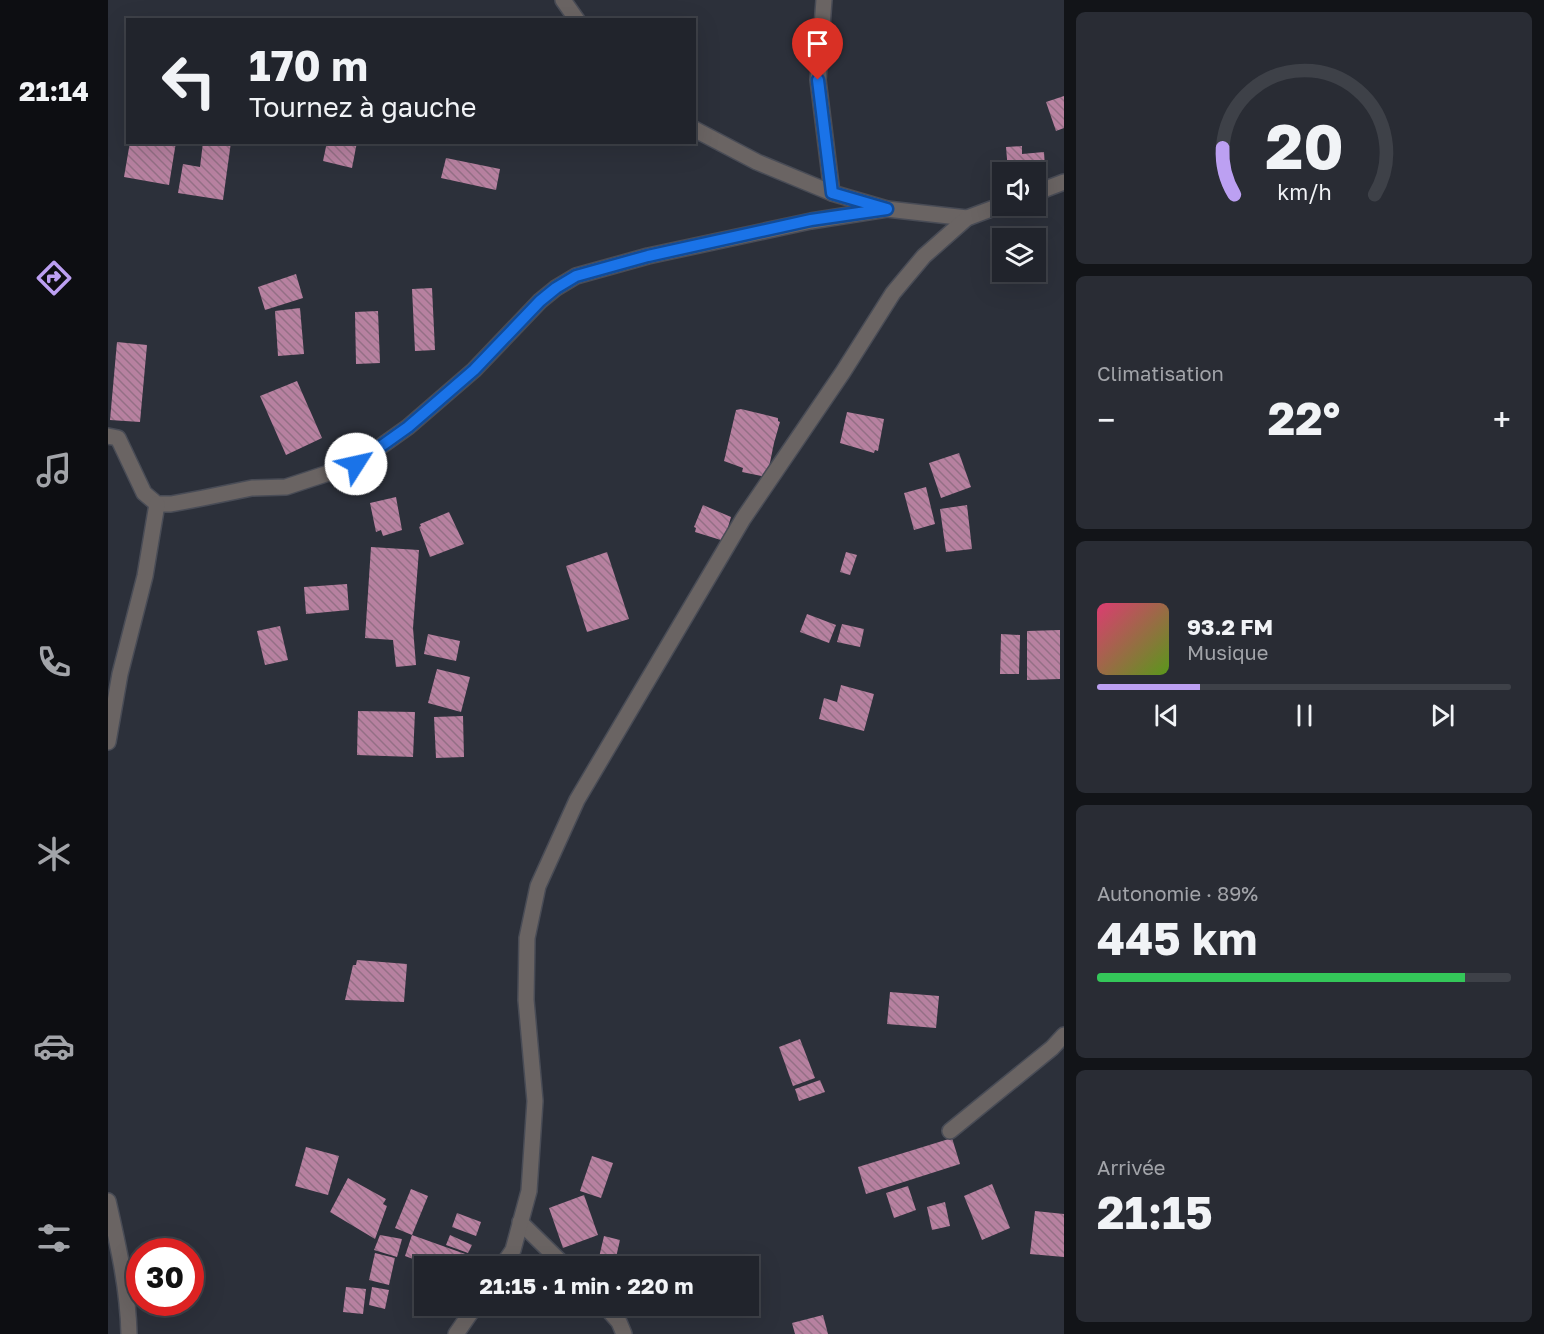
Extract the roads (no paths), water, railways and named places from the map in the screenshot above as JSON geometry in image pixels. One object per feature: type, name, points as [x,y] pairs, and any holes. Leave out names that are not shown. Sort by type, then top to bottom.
[{"type":"street","points":[[563,0],[576,18]]},
{"type":"street","points":[[824,0],[818,80],[832,193]]},
{"type":"street","points":[[696,130],[756,162],[832,193],[887,209],[967,218]]},
{"type":"street","points":[[1046,189],[1064,182]]},
{"type":"street","points":[[108,436],[118,438],[144,493],[157,504],[182,502],[252,488],[286,487],[356,464],[408,427],[474,370],[540,301],[576,276],[648,256],[811,220],[887,209]]},
{"type":"street","points":[[509,1256],[513,1250],[529,1191],[535,1101],[526,1000],[527,938],[538,886],[577,800],[743,519],[843,372],[893,293],[924,256],[967,218],[992,209]]},
{"type":"street","points":[[108,742],[120,674],[145,576],[157,504]]},
{"type":"street","points":[[950,1131],[1052,1048],[1064,1035]]},
{"type":"street","points":[[108,1201],[120,1253],[128,1304],[129,1334]]},
{"type":"street","points":[[520,1222],[555,1256]]},
{"type":"street","points":[[456,1334],[468,1316]]},
{"type":"street","points":[[614,1316],[624,1334]]}]
